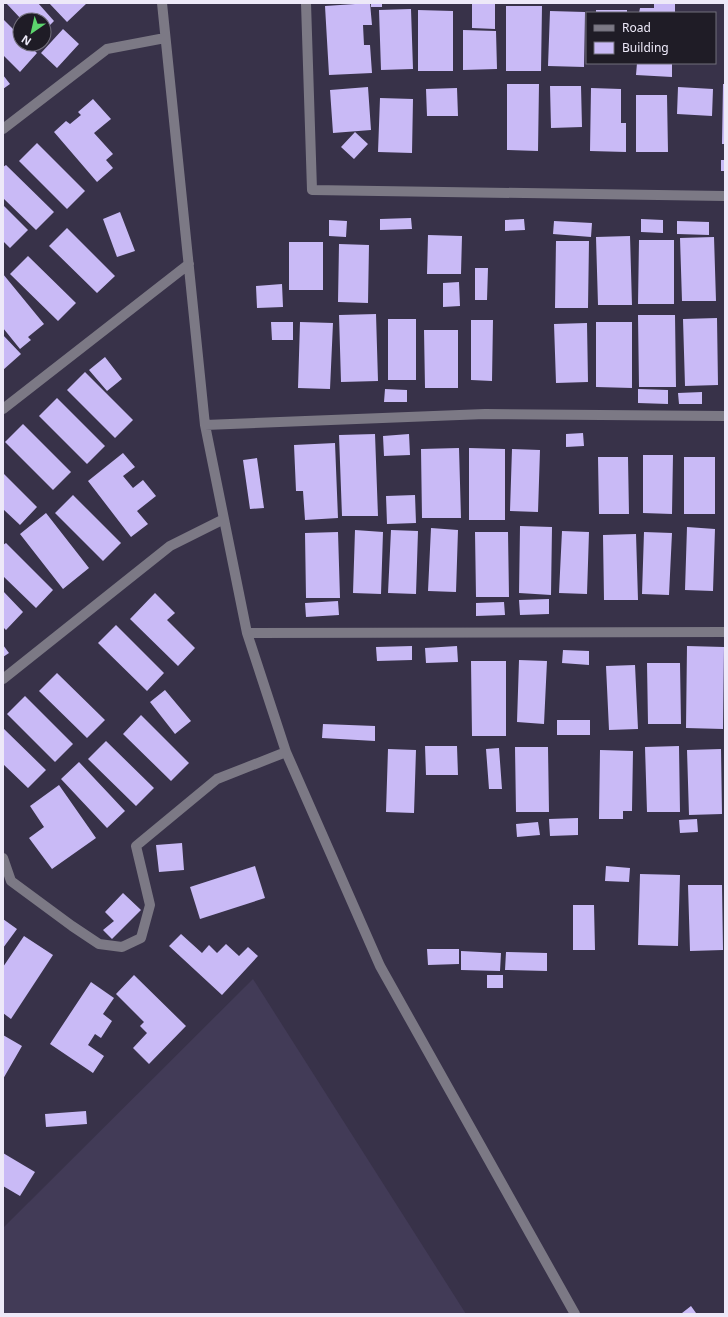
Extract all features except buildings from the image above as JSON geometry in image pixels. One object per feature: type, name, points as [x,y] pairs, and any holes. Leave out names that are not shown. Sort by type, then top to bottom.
[{"type":"street","points":[[162,3],[188,264],[206,425],[247,632],[286,752],[380,966],[576,1314]]},
{"type":"street","points":[[306,3],[312,190],[725,196]]},
{"type":"street","points":[[3,129],[107,49],[165,38]]},
{"type":"street","points":[[3,409],[188,264]]},
{"type":"street","points":[[206,425],[485,414],[725,416]]},
{"type":"street","points":[[3,678],[170,546],[224,519]]},
{"type":"street","points":[[247,632],[725,632]]},
{"type":"street","points":[[3,858],[11,881],[99,944],[122,947],[141,938],[150,905],[136,846],[217,779],[286,752]]},
{"type":"shaded area","points":[[253,979],[466,1314],[3,1314],[3,1228]]}]
